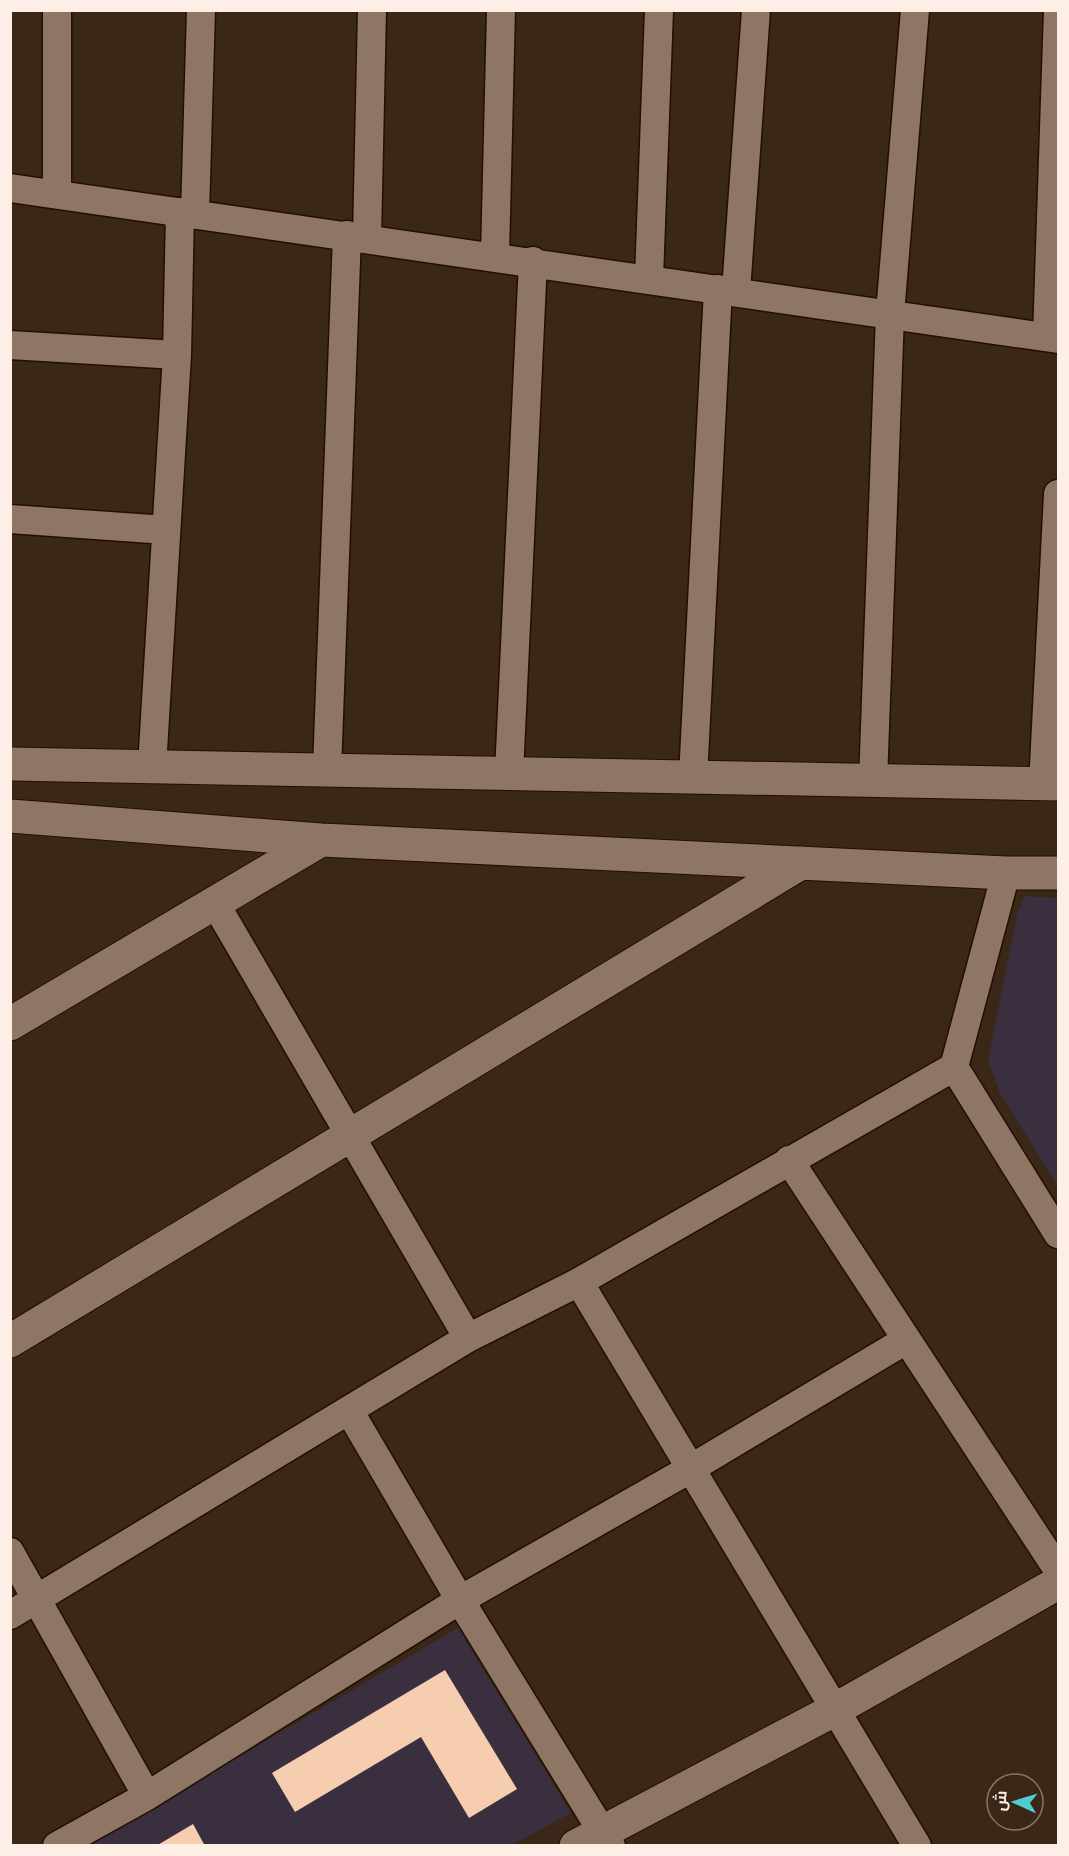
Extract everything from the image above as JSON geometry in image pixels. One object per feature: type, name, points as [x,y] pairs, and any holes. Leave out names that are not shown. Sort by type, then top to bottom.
[{"type":"main road","points":[[10,764],[1051,784]]},
{"type":"main road","points":[[10,816],[321,840],[1006,873],[1059,873]]},
{"type":"main road","points":[[10,1024],[321,840]]},
{"type":"main road","points":[[10,1341],[801,863]]},
{"type":"main road","points":[[596,1840],[836,1709],[1059,1583]]},
{"type":"street","points":[[57,10],[57,194]]},
{"type":"street","points":[[152,767],[201,10]]},
{"type":"street","points":[[327,770],[372,10]]},
{"type":"street","points":[[495,256],[501,10]]},
{"type":"street","points":[[649,279],[659,10]]},
{"type":"street","points":[[693,778],[727,290],[756,10]]},
{"type":"street","points":[[873,782],[890,314],[915,10]]},
{"type":"street","points":[[10,188],[533,261],[1053,338],[1058,10]]},
{"type":"street","points":[[509,774],[533,261]]},
{"type":"street","points":[[10,345],[177,355]]},
{"type":"street","points":[[1051,784],[1059,494]]},
{"type":"street","points":[[10,519],[166,530]]},
{"type":"street","points":[[10,1615],[350,1412],[468,1338],[579,1282],[954,1067],[1006,873]]},
{"type":"street","points":[[215,903],[468,1338]]},
{"type":"street","points":[[954,1067],[1059,1234]]},
{"type":"street","points":[[789,1160],[1059,1570]]},
{"type":"street","points":[[579,1282],[917,1845]]},
{"type":"street","points":[[57,1845],[147,1796],[460,1600],[690,1469],[906,1340]]},
{"type":"street","points":[[350,1412],[596,1840]]},
{"type":"street","points":[[10,1552],[39,1599],[147,1796]]},
{"type":"shaded area","points":[[1025,896],[1058,898],[1058,1187],[1000,1093],[988,1061],[1017,914]]},
{"type":"shaded area","points":[[458,1628],[571,1813],[512,1845],[87,1846]]},
{"type":"building","points":[[445,1670],[517,1789],[469,1818],[421,1737],[295,1812],[272,1773]]},
{"type":"building","points":[[193,1824],[205,1846],[156,1846]]}]
